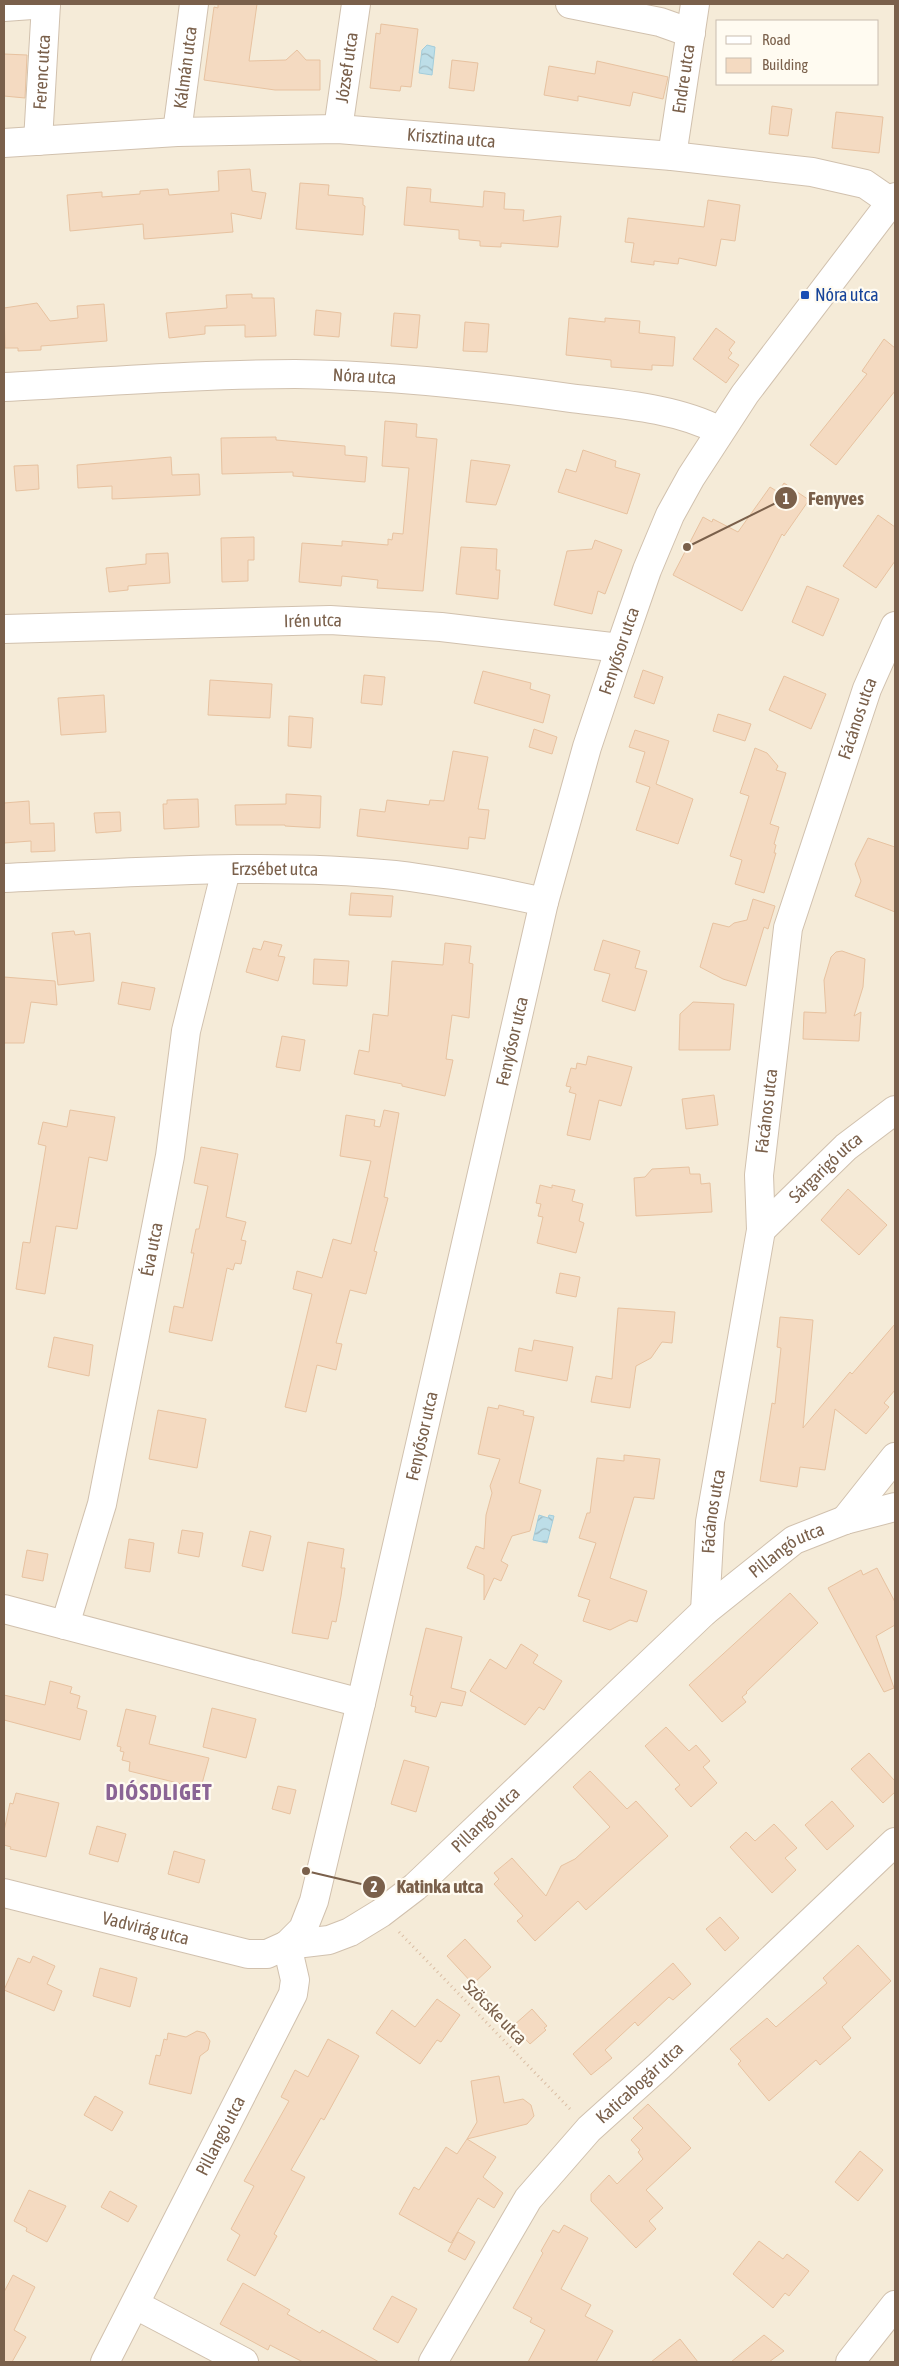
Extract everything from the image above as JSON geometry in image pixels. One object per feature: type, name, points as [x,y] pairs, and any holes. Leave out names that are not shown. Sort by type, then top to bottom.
[{"type":"street","points":[[4,8],[46,4]]},
{"type":"street","name":"Ferenc utca","points":[[38,140],[46,4]]},
{"type":"street","name":"Kálmán utca","points":[[177,132],[194,4]]},
{"type":"street","name":"József utca","points":[[338,129],[356,4]]},
{"type":"street","points":[[570,4],[660,22],[691,34]]},
{"type":"street","name":"Endre utca","points":[[672,156],[695,4]]},
{"type":"street","name":"Krisztina utca","points":[[4,143],[177,132],[338,129],[672,156],[812,172],[866,184],[893,199]]},
{"type":"street","name":"Fenyősor utca","points":[[287,1945],[303,1928],[314,1901],[544,902],[587,747],[647,570],[670,515],[691,477],[720,432],[777,351],[893,199]]},
{"type":"street","name":"Nóra utca","points":[[4,387],[259,374],[395,380],[499,388],[621,405],[688,417],[703,422],[720,432]]},
{"type":"street","name":"Irén utca","points":[[4,630],[330,620],[441,627],[620,648]]},
{"type":"street","name":"Fácános utca","points":[[705,1612],[710,1522],[760,1230],[759,1175],[788,928],[868,690],[895,626]]},
{"type":"street","name":"Erzsébet utca","points":[[4,878],[226,870],[392,875],[485,889],[544,902]]},
{"type":"street","name":"Éva utca","points":[[64,1626],[102,1504],[170,1156],[186,1031],[226,870]]},
{"type":"street","name":"Sárgarigó utca","points":[[760,1230],[846,1147],[895,1110]]},
{"type":"street","points":[[845,1520],[895,1457]]},
{"type":"street","name":"Pillangó utca","points":[[105,2362],[136,2305],[293,1994],[295,1980],[287,1945],[329,1940],[350,1932],[381,1914],[422,1880],[705,1612],[794,1540],[845,1520],[895,1507]]},
{"type":"street","points":[[4,1609],[361,1703]]},
{"type":"street","name":"Katicabogár utca","points":[[433,2362],[528,2200],[589,2129],[659,2066],[895,1842]]},
{"type":"street","name":"Vadvirág utca","points":[[4,1893],[248,1954],[267,1954],[287,1945]]},
{"type":"street","points":[[136,2305],[244,2362]]},
{"type":"street","points":[[850,2362],[895,2305]]},
{"type":"path","name":"Szöcske utca","points":[[381,1914],[589,2129]]},
{"type":"shaded area","points":[[4,4],[895,4],[895,2362],[4,2362]]},
{"type":"water","points":[[427,45],[435,47],[432,75],[419,73],[422,50]]},
{"type":"water","points":[[539,1515],[548,1518],[549,1515],[554,1516],[547,1543],[533,1540]]},
{"type":"building","points":[[218,4],[257,4],[249,61],[286,60],[297,50],[306,60],[320,60],[320,90],[275,90],[204,80],[214,7],[218,8]]},
{"type":"building","points":[[381,24],[418,29],[411,87],[401,86],[400,91],[370,88],[376,33],[380,34]]},
{"type":"building","points":[[4,54],[27,55],[25,98],[4,96]]},
{"type":"building","points":[[452,60],[478,63],[474,91],[449,88]]},
{"type":"building","points":[[597,61],[668,77],[663,99],[633,92],[630,106],[578,96],[578,101],[544,95],[549,66],[595,74]]},
{"type":"building","points":[[772,106],[792,109],[788,136],[769,134]]},
{"type":"building","points":[[836,112],[883,117],[879,153],[832,148]]},
{"type":"building","points":[[250,169],[252,191],[266,193],[261,219],[231,213],[233,232],[144,239],[143,224],[70,231],[67,195],[102,192],[102,197],[140,194],[140,191],[168,189],[169,195],[219,191],[218,171]]},
{"type":"building","points":[[300,183],[329,185],[328,195],[363,198],[363,205],[365,206],[363,235],[296,229]]},
{"type":"building","points":[[407,187],[431,189],[430,202],[483,207],[484,191],[505,193],[504,209],[524,210],[523,221],[561,216],[558,247],[501,243],[501,247],[480,246],[480,241],[459,239],[459,230],[404,225]]},
{"type":"building","points":[[708,200],[740,205],[735,241],[721,239],[716,266],[679,258],[678,264],[654,261],[654,265],[631,262],[634,243],[625,242],[628,218],[704,227]]},
{"type":"building","points":[[252,294],[252,298],[274,298],[276,336],[245,337],[245,325],[205,326],[205,334],[169,338],[166,313],[227,308],[226,295]]},
{"type":"building","points":[[37,303],[50,321],[78,318],[77,306],[104,304],[107,341],[41,346],[41,350],[18,351],[18,348],[5,348],[4,308]]},
{"type":"building","points":[[316,310],[341,313],[339,337],[314,335]]},
{"type":"building","points":[[394,313],[420,315],[417,348],[391,346]]},
{"type":"building","points":[[569,318],[605,322],[605,318],[640,321],[639,333],[675,337],[673,366],[652,365],[652,370],[611,367],[611,360],[566,355]]},
{"type":"building","points":[[465,322],[489,324],[487,352],[463,351]]},
{"type":"building","points":[[716,328],[735,342],[729,350],[732,353],[728,358],[739,365],[726,383],[693,359]]},
{"type":"building","points":[[884,339],[895,348],[895,391],[836,465],[810,445],[867,374],[862,371]]},
{"type":"building","points":[[385,421],[417,424],[416,437],[437,439],[423,591],[377,588],[378,580],[342,576],[341,586],[299,582],[302,543],[342,546],[342,541],[388,545],[388,539],[392,540],[393,533],[403,534],[409,468],[382,466]]},
{"type":"building","points":[[276,437],[276,440],[345,446],[345,455],[367,457],[365,482],[293,476],[293,472],[222,474],[221,438]]},
{"type":"building","points":[[583,450],[616,461],[615,467],[640,474],[627,514],[558,492],[566,469],[576,472]]},
{"type":"building","points":[[171,457],[172,475],[199,474],[200,495],[112,499],[112,486],[78,488],[77,465]]},
{"type":"building","points":[[471,460],[510,465],[496,505],[466,502]]},
{"type":"building","points":[[38,465],[39,489],[16,491],[14,466]]},
{"type":"building","points":[[784,483],[809,500],[784,536],[782,534],[742,611],[673,575],[703,517],[712,522],[713,519],[738,532],[770,487],[778,492]]},
{"type":"building","points":[[878,515],[895,527],[895,561],[876,588],[843,566]]},
{"type":"building","points":[[254,537],[254,560],[248,560],[248,581],[222,582],[221,538]]},
{"type":"building","points":[[595,540],[622,550],[605,594],[598,591],[592,614],[554,605],[567,551],[592,549]]},
{"type":"building","points":[[461,547],[497,549],[496,570],[500,570],[498,599],[456,594]]},
{"type":"building","points":[[168,553],[170,583],[128,586],[128,590],[109,592],[106,568],[146,564],[146,554]]},
{"type":"building","points":[[807,586],[839,599],[823,636],[792,622]]},
{"type":"building","points":[[643,670],[663,677],[654,704],[634,697]]},
{"type":"building","points":[[483,671],[531,683],[530,689],[550,695],[543,723],[474,703]]},
{"type":"building","points":[[364,675],[385,677],[382,705],[361,703]]},
{"type":"building","points":[[784,676],[826,694],[811,729],[769,710]]},
{"type":"building","points":[[210,680],[272,684],[270,718],[208,715]]},
{"type":"building","points":[[104,695],[106,732],[61,735],[58,698]]},
{"type":"building","points":[[718,714],[751,724],[745,741],[713,731]]},
{"type":"building","points":[[289,716],[313,718],[311,748],[288,746]]},
{"type":"building","points":[[534,729],[557,737],[552,754],[529,747]]},
{"type":"building","points":[[635,730],[669,741],[656,784],[693,799],[678,844],[636,830],[650,787],[636,782],[645,752],[629,747]]},
{"type":"building","points":[[755,748],[767,753],[778,766],[776,770],[786,773],[770,824],[779,827],[774,844],[776,845],[774,853],[776,853],[764,893],[735,884],[742,860],[730,856],[749,796],[740,793]]},
{"type":"building","points":[[453,751],[488,757],[478,809],[489,810],[485,839],[469,837],[468,849],[357,836],[360,809],[385,812],[387,800],[429,805],[430,800],[444,801]]},
{"type":"building","points":[[286,794],[321,796],[320,828],[285,825],[236,825],[235,805],[286,804]]},
{"type":"building","points":[[198,799],[199,827],[164,829],[163,804],[167,804],[167,800]]},
{"type":"building","points":[[29,801],[30,824],[54,823],[55,851],[31,852],[31,841],[4,843],[4,803]]},
{"type":"building","points":[[120,812],[121,831],[96,833],[94,813]]},
{"type":"building","points":[[868,838],[895,847],[895,912],[855,896],[861,881],[855,864]]},
{"type":"building","points":[[351,893],[393,896],[391,917],[349,915]]},
{"type":"building","points":[[753,899],[775,906],[768,929],[764,927],[746,986],[723,979],[700,967],[713,923],[729,927],[734,923],[747,920]]},
{"type":"building","points":[[74,931],[75,935],[90,933],[94,981],[58,985],[52,933]]},
{"type":"building","points":[[603,940],[640,951],[635,968],[647,971],[635,1011],[602,1001],[610,974],[594,970]]},
{"type":"building","points":[[264,941],[282,945],[278,956],[285,957],[278,981],[246,972],[253,948],[261,950]]},
{"type":"building","points":[[445,943],[471,946],[469,963],[473,964],[469,1018],[452,1015],[446,1059],[453,1060],[445,1096],[402,1086],[402,1084],[354,1074],[359,1050],[369,1052],[373,1014],[388,1016],[392,961],[443,965]]},
{"type":"building","points":[[842,951],[865,959],[863,987],[854,1016],[861,1012],[859,1041],[803,1039],[804,1012],[826,1013],[824,980],[831,957],[836,952]]},
{"type":"building","points":[[314,959],[349,961],[347,986],[313,984]]},
{"type":"building","points":[[4,977],[55,981],[57,1005],[31,1002],[24,1043],[4,1043]]},
{"type":"building","points":[[122,982],[155,988],[150,1010],[118,1004]]},
{"type":"building","points":[[693,1002],[734,1004],[730,1050],[679,1050],[680,1014]]},
{"type":"building","points":[[282,1036],[305,1040],[300,1071],[276,1067]]},
{"type":"building","points":[[588,1056],[632,1067],[621,1106],[599,1100],[590,1140],[567,1135],[576,1094],[569,1092],[571,1087],[566,1086],[571,1068],[576,1069],[577,1063],[586,1065]]},
{"type":"building","points":[[714,1095],[718,1125],[686,1129],[682,1099]]},
{"type":"building","points":[[70,1110],[115,1117],[107,1161],[89,1157],[77,1229],[56,1226],[45,1294],[16,1289],[23,1242],[30,1243],[46,1146],[38,1144],[43,1122],[67,1127]]},
{"type":"building","points":[[384,1110],[399,1113],[384,1197],[388,1198],[374,1251],[377,1252],[366,1294],[350,1290],[336,1343],[342,1344],[336,1370],[317,1365],[306,1412],[285,1407],[312,1294],[293,1289],[297,1271],[322,1278],[333,1239],[351,1244],[371,1161],[340,1156],[346,1115],[375,1120],[374,1126],[380,1127]]},
{"type":"building","points":[[201,1147],[238,1154],[226,1217],[246,1222],[241,1240],[246,1241],[241,1264],[235,1263],[233,1270],[227,1268],[212,1341],[169,1332],[174,1306],[183,1308],[194,1253],[191,1253],[196,1229],[199,1229],[208,1186],[194,1183]]},
{"type":"building","points":[[689,1167],[690,1174],[700,1174],[701,1184],[710,1183],[712,1212],[636,1216],[634,1178],[645,1177],[652,1169]]},
{"type":"building","points":[[540,1185],[552,1188],[552,1185],[575,1190],[572,1201],[583,1204],[579,1221],[584,1223],[576,1253],[537,1243],[543,1217],[538,1216],[541,1204],[536,1203]]},
{"type":"building","points":[[848,1189],[887,1225],[859,1255],[821,1220]]},
{"type":"building","points":[[560,1273],[580,1277],[576,1297],[556,1293]]},
{"type":"building","points":[[618,1308],[675,1312],[672,1343],[662,1342],[651,1358],[636,1366],[630,1408],[591,1402],[596,1376],[612,1379]]},
{"type":"building","points":[[780,1317],[813,1320],[803,1428],[850,1372],[852,1374],[895,1324],[895,1390],[884,1403],[889,1407],[866,1434],[835,1409],[825,1470],[800,1467],[797,1487],[760,1481],[772,1403],[775,1404],[781,1348],[777,1347]]},
{"type":"building","points":[[54,1337],[93,1345],[89,1376],[48,1367]]},
{"type":"building","points":[[534,1340],[573,1347],[567,1381],[515,1371],[519,1348],[532,1351]]},
{"type":"building","points":[[499,1405],[524,1411],[523,1415],[534,1417],[519,1483],[541,1490],[530,1531],[512,1536],[501,1561],[508,1565],[501,1581],[494,1578],[484,1600],[484,1575],[467,1568],[476,1546],[484,1549],[486,1515],[492,1493],[490,1486],[500,1459],[478,1454],[488,1407],[498,1409]]},
{"type":"building","points":[[158,1410],[206,1419],[197,1468],[149,1459]]},
{"type":"building","points":[[624,1455],[660,1459],[654,1499],[634,1497],[610,1578],[647,1591],[637,1622],[630,1620],[610,1630],[583,1621],[590,1600],[578,1596],[596,1543],[579,1538],[587,1513],[590,1513],[597,1458],[624,1461]]},
{"type":"building","points":[[182,1530],[203,1533],[199,1557],[178,1553]]},
{"type":"building","points":[[250,1531],[271,1536],[263,1571],[242,1566]]},
{"type":"building","points":[[129,1539],[154,1543],[150,1572],[125,1568]]},
{"type":"building","points":[[308,1542],[344,1549],[341,1568],[345,1568],[341,1596],[336,1622],[332,1621],[328,1639],[292,1633]]},
{"type":"building","points":[[27,1550],[48,1554],[43,1581],[22,1577]]},
{"type":"building","points":[[877,1568],[895,1602],[895,1625],[876,1636],[894,1688],[884,1692],[828,1588],[861,1570],[863,1575]]},
{"type":"building","points":[[790,1593],[818,1623],[746,1692],[742,1697],[746,1702],[722,1722],[689,1685]]},
{"type":"building","points":[[426,1628],[462,1637],[451,1688],[466,1692],[462,1706],[441,1702],[436,1717],[415,1712],[416,1707],[411,1706],[413,1696],[410,1695]]},
{"type":"building","points":[[521,1644],[538,1655],[533,1663],[562,1681],[544,1710],[539,1707],[525,1725],[470,1691],[490,1659],[506,1669]]},
{"type":"building","points":[[50,1681],[72,1687],[70,1693],[80,1696],[77,1708],[87,1711],[80,1740],[4,1720],[4,1695],[45,1705]]},
{"type":"building","points":[[212,1708],[256,1719],[246,1758],[203,1747]]},
{"type":"building","points":[[126,1709],[156,1716],[149,1744],[209,1758],[200,1791],[182,1786],[182,1784],[129,1771],[130,1762],[122,1760],[124,1752],[120,1751],[121,1747],[117,1746]]},
{"type":"building","points":[[666,1727],[689,1751],[696,1745],[710,1761],[703,1767],[717,1783],[691,1807],[675,1789],[680,1785],[645,1746]]},
{"type":"building","points":[[869,1753],[895,1781],[895,1792],[883,1803],[851,1769]]},
{"type":"building","points":[[404,1760],[429,1767],[416,1812],[391,1804]]},
{"type":"building","points":[[590,1771],[627,1809],[636,1801],[668,1836],[586,1910],[578,1901],[535,1941],[517,1921],[523,1916],[494,1884],[499,1879],[494,1873],[512,1858],[546,1896],[561,1866],[575,1859],[610,1827],[573,1787]]},
{"type":"building","points":[[278,1786],[296,1790],[290,1814],[272,1809]]},
{"type":"building","points":[[16,1793],[59,1803],[46,1857],[10,1849],[11,1847],[4,1845],[4,1831],[10,1803],[13,1804]]},
{"type":"building","points":[[832,1801],[854,1826],[827,1850],[805,1825]]},
{"type":"building","points":[[774,1824],[797,1848],[785,1858],[796,1870],[772,1893],[730,1847],[746,1832],[755,1841]]},
{"type":"building","points":[[97,1826],[126,1834],[118,1862],[89,1854]]},
{"type":"building","points":[[174,1851],[205,1860],[199,1883],[168,1874]]},
{"type":"building","points":[[720,1917],[739,1938],[725,1951],[706,1929]]},
{"type":"building","points":[[465,1939],[491,1967],[473,1984],[447,1956]]},
{"type":"building","points":[[858,1945],[891,1981],[842,2027],[851,2038],[820,2065],[816,2060],[769,2101],[738,2064],[741,2061],[730,2049],[767,2018],[776,2027],[827,1983],[823,1978]]},
{"type":"building","points":[[33,1956],[55,1966],[47,1984],[62,1991],[54,2011],[4,1990],[18,1958],[30,1963]]},
{"type":"building","points":[[673,1963],[691,1984],[673,2000],[669,1997],[638,2026],[635,2022],[605,2050],[612,2058],[591,2075],[573,2054]]},
{"type":"building","points":[[100,1968],[137,1978],[130,2007],[93,1996]]},
{"type":"building","points":[[437,1999],[460,2015],[441,2042],[437,2040],[420,2064],[376,2033],[392,2010],[415,2027]]},
{"type":"building","points":[[532,2009],[547,2026],[544,2028],[546,2030],[530,2044],[513,2026]]},
{"type":"building","points":[[197,2031],[205,2033],[210,2041],[208,2050],[200,2056],[191,2094],[149,2084],[156,2055],[160,2056],[164,2039],[167,2040],[168,2033],[186,2037]]},
{"type":"building","points":[[328,2039],[359,2056],[324,2120],[321,2118],[291,2170],[305,2177],[274,2234],[277,2236],[255,2276],[227,2260],[240,2235],[231,2229],[254,2186],[244,2181],[289,2101],[281,2097],[295,2070],[308,2077]]},
{"type":"building","points":[[499,2076],[504,2103],[523,2099],[531,2105],[534,2116],[527,2124],[467,2139],[477,2122],[471,2081]]},
{"type":"building","points":[[95,2096],[123,2112],[112,2131],[84,2115]]},
{"type":"building","points":[[648,2104],[691,2148],[646,2190],[663,2208],[649,2221],[656,2229],[636,2248],[591,2201],[591,2194],[609,2175],[617,2184],[643,2159],[638,2152],[640,2150],[631,2140],[643,2128],[633,2118]]},
{"type":"building","points":[[467,2139],[496,2157],[483,2177],[503,2193],[494,2208],[478,2198],[451,2243],[399,2214],[414,2187],[419,2190],[446,2147],[457,2154]]},
{"type":"building","points":[[860,2151],[883,2170],[858,2201],[835,2182]]},
{"type":"building","points":[[29,2190],[66,2206],[47,2242],[26,2231],[27,2228],[14,2221]]},
{"type":"building","points":[[110,2191],[137,2206],[128,2222],[101,2207]]},
{"type":"building","points":[[564,2225],[588,2238],[561,2289],[591,2305],[585,2316],[613,2331],[596,2362],[528,2362],[545,2330],[530,2322],[532,2318],[513,2308],[543,2253],[541,2251],[553,2230],[559,2233]]},
{"type":"building","points":[[458,2232],[475,2242],[465,2260],[448,2251]]},
{"type":"building","points":[[759,2241],[783,2259],[787,2254],[809,2271],[789,2296],[785,2293],[773,2308],[733,2274]]},
{"type":"building","points":[[13,2275],[35,2287],[14,2330],[26,2337],[12,2362],[4,2362],[4,2292]]},
{"type":"building","points":[[243,2283],[290,2310],[287,2314],[320,2333],[322,2330],[379,2362],[303,2362],[270,2345],[268,2350],[220,2324]]},
{"type":"building","points":[[392,2296],[417,2309],[398,2343],[373,2329]]},
{"type":"building","points":[[764,2335],[784,2351],[769,2362],[731,2362]]},
{"type":"building","points":[[680,2339],[698,2362],[651,2362]]},
{"type":"place","name":"Nóra utca","points":[[805,295]]},
{"type":"place","name":"Fenyves","points":[[687,547]]},
{"type":"place","name":"Katinka utca","points":[[306,1871]]},
{"type":"district","name":"DIÓSDLIGET","points":[[159,1792]]}]
